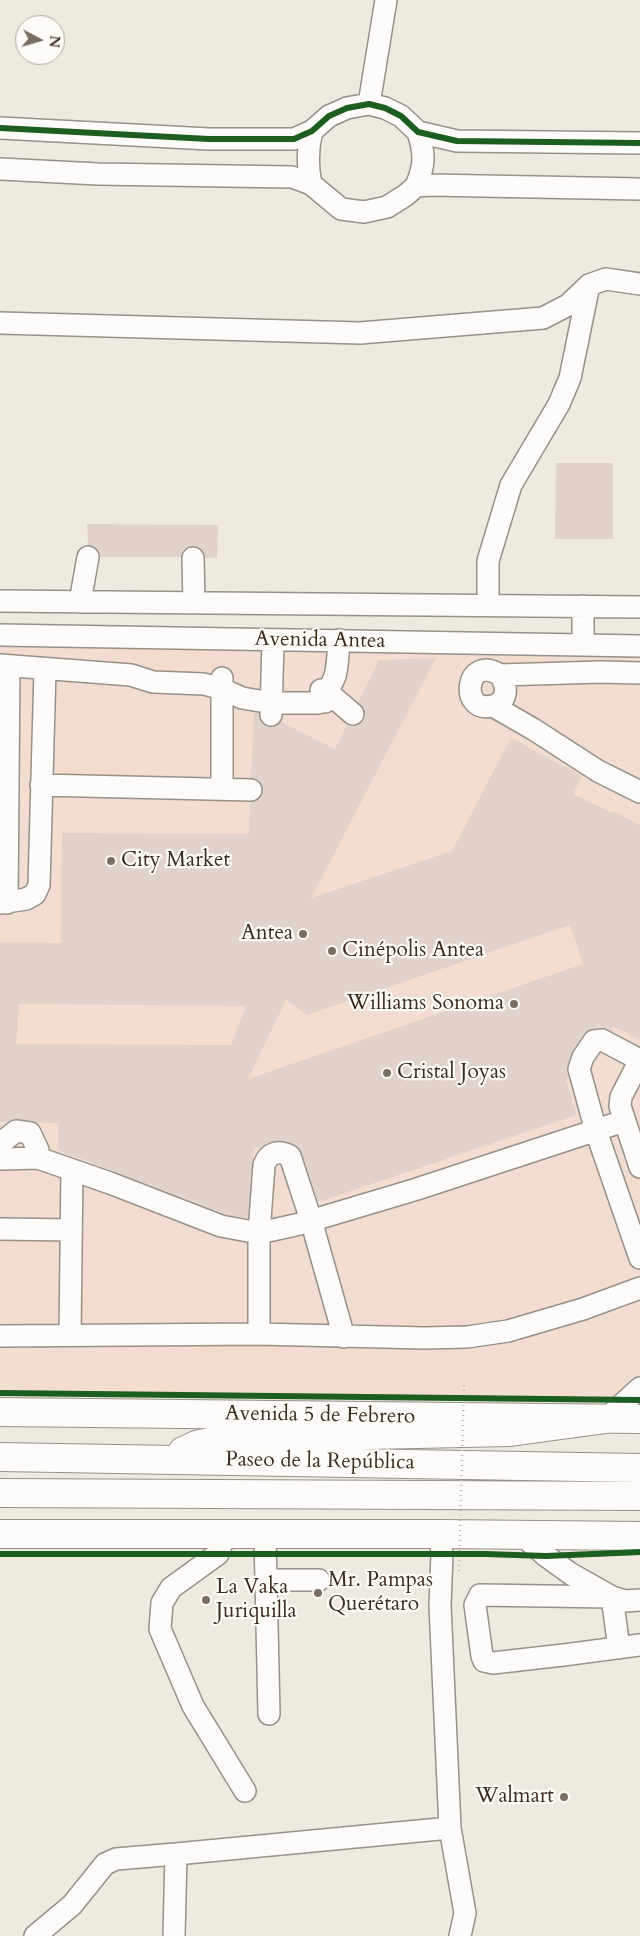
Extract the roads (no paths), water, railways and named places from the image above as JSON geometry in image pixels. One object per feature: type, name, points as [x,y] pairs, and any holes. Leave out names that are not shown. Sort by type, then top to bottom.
[{"type":"main road","name":"Avenida 5 de Febrero","points":[[0,1412],[640,1419]]},
{"type":"main road","points":[[169,1459],[196,1446],[228,1438],[510,1432],[606,1419]]},
{"type":"main road","name":"Paseo de la República","points":[[0,1457],[640,1468]]},
{"type":"main road","name":"Paseo de la República","points":[[0,1492],[640,1496]]},
{"type":"main road","points":[[0,1534],[266,1535],[441,1544],[522,1535],[640,1536]]},
{"type":"street","points":[[369,104],[386,0]]},
{"type":"street","points":[[0,128],[209,139],[294,139],[312,131],[329,116],[347,108],[369,104],[385,108],[401,116],[418,132],[424,150],[423,169],[416,186],[387,207],[364,212],[341,209],[310,184],[292,177],[98,174],[0,169]]},
{"type":"street","points":[[310,184],[307,166],[308,148],[312,131]]},
{"type":"street","points":[[418,132],[457,141],[640,143]]},
{"type":"street","points":[[416,186],[640,189]]},
{"type":"street","points":[[0,323],[360,333],[543,318],[568,305],[589,285],[606,279],[640,284]]},
{"type":"street","points":[[488,605],[488,561],[511,485],[560,404],[570,378],[589,285]]},
{"type":"street","points":[[80,602],[88,557]]},
{"type":"street","points":[[193,558],[194,603]]},
{"type":"street","name":"Avenida Antea","points":[[0,601],[640,606]]},
{"type":"street","points":[[583,606],[583,645]]},
{"type":"street","name":"Avenida Antea","points":[[0,635],[640,646]]},
{"type":"street","points":[[271,704],[273,640]]},
{"type":"street","points":[[327,697],[335,676],[340,640]]},
{"type":"street","points":[[45,670],[39,885],[35,894],[26,899],[4,903],[4,666],[131,675],[153,682],[222,683],[242,698],[271,704],[327,697],[353,714]]},
{"type":"street","points":[[486,670],[494,671],[500,675],[505,682],[506,689],[500,703],[485,707],[478,704],[470,692],[470,684],[473,677],[479,672],[486,670]]},
{"type":"street","points":[[500,675],[601,672],[640,673]]},
{"type":"street","points":[[222,683],[222,788]]},
{"type":"street","points":[[493,706],[533,728],[598,770],[640,792]]},
{"type":"street","points":[[41,785],[251,790]]},
{"type":"street","points":[[640,1167],[620,1106],[621,1097],[640,1060],[602,1040],[594,1041],[588,1047],[579,1069],[596,1130],[640,1258]]},
{"type":"street","points":[[0,1159],[38,1158],[220,1226],[259,1233],[417,1189],[624,1121]]},
{"type":"street","points":[[0,1146],[0,1143],[16,1131],[30,1133],[38,1150],[38,1158]]},
{"type":"street","points":[[259,1334],[259,1233],[264,1164],[272,1154],[285,1153],[290,1156],[311,1220],[344,1337]]},
{"type":"street","points":[[70,1336],[72,1170]]},
{"type":"street","points":[[0,1229],[72,1230]]},
{"type":"street","points":[[0,1336],[259,1334],[450,1338],[508,1331],[583,1309],[594,1303],[640,1288]]},
{"type":"street","points":[[606,1419],[640,1388]]},
{"type":"street","points":[[225,1535],[218,1554],[171,1588],[162,1603],[160,1629],[193,1706],[245,1791]]},
{"type":"street","points":[[266,1535],[269,1714]]},
{"type":"street","points":[[522,1535],[571,1574],[626,1599],[640,1615]]},
{"type":"street","points":[[441,1544],[440,1604],[450,1828],[465,1913],[460,1936]]},
{"type":"street","points":[[266,1580],[318,1580]]},
{"type":"street","points":[[626,1599],[480,1595],[475,1605],[484,1661],[493,1663],[640,1645]]},
{"type":"street","points":[[619,1648],[626,1599]]},
{"type":"street","points":[[35,1936],[72,1905],[105,1864],[116,1860],[450,1828]]},
{"type":"street","points":[[174,1936],[176,1854]]},
{"type":"place","name":"City Market","points":[[111,861]]},
{"type":"place","name":"Antea","points":[[303,934]]},
{"type":"place","name":"Cinépolis Antea","points":[[332,951]]},
{"type":"place","name":"Williams Sonoma","points":[[514,1004]]},
{"type":"place","name":"Cristal Joyas","points":[[387,1073]]},
{"type":"place","name":"Mr. Pampas Querétaro","points":[[318,1593]]},
{"type":"place","name":"La Vaka Juriquilla","points":[[206,1600]]},
{"type":"place","name":"Walmart","points":[[564,1797]]}]
